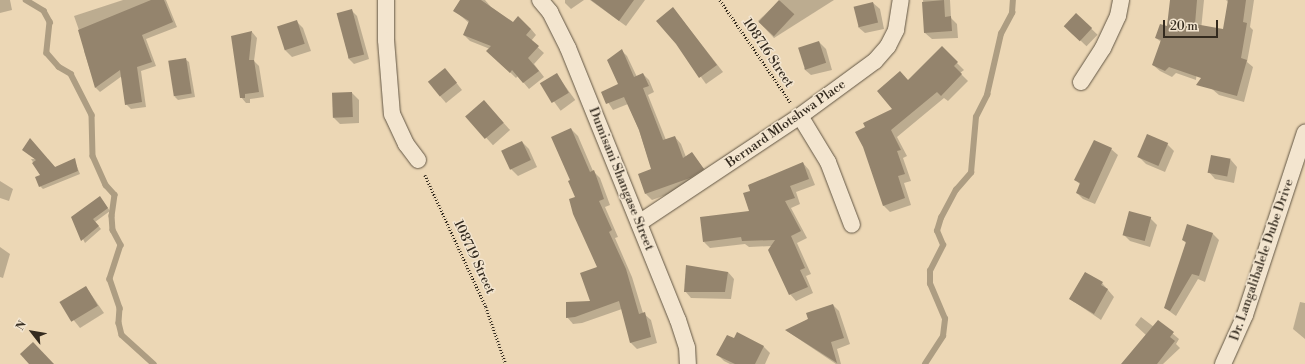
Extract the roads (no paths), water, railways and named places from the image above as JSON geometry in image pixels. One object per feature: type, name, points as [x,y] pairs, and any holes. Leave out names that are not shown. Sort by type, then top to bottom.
[{"type":"street","points":[[386,0],[386,40],[392,114],[406,144],[418,160]]},
{"type":"street","name":"Dumisani Shangase Street","points":[[540,0],[550,12],[568,48],[678,320],[687,347],[688,364]]},
{"type":"street","name":"Bernard Mlotshwa Place","points":[[639,223],[800,116],[870,65],[888,46],[896,30],[901,0]]},
{"type":"street","points":[[1081,82],[1103,48],[1118,16],[1121,0]]},
{"type":"street","points":[[800,116],[828,162],[852,225]]},
{"type":"street","name":"Dr. Langalibalele Dube Drive","points":[[1223,364],[1248,308],[1305,132]]},
{"type":"waterway","points":[[26,0],[44,11],[50,22],[47,53],[59,67],[71,74],[92,115],[93,156],[106,185],[115,195],[112,216],[113,230],[121,245],[110,279],[120,308],[119,323],[122,335],[154,364]]},
{"type":"waterway","points":[[925,364],[943,336],[945,319],[930,284],[930,271],[943,245],[937,231],[941,218],[956,190],[971,173],[976,117],[987,95],[1001,34],[1012,13],[1013,0]]}]
